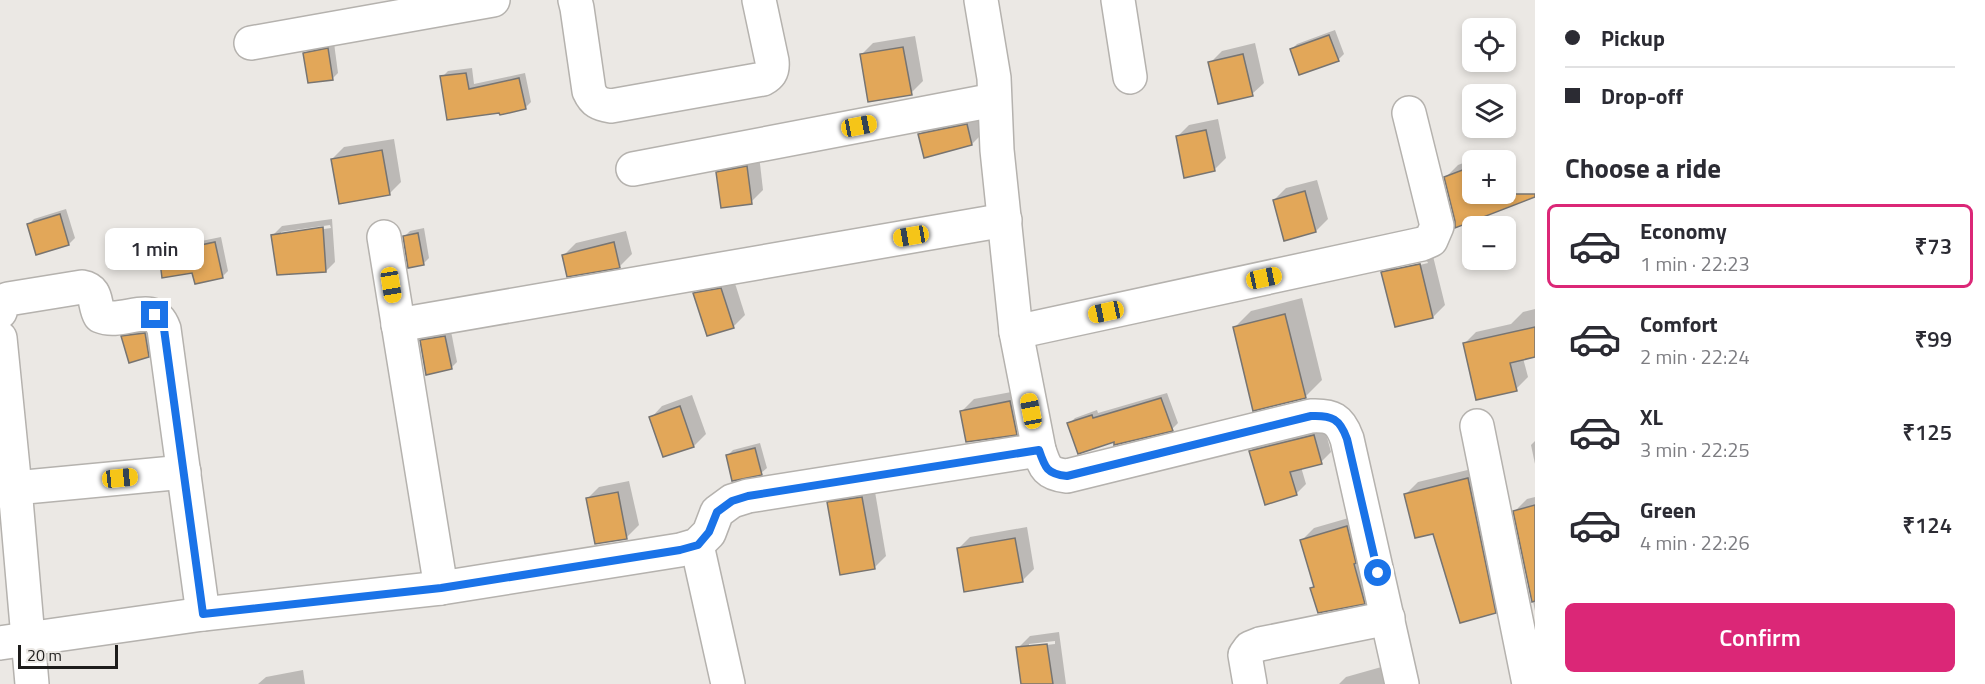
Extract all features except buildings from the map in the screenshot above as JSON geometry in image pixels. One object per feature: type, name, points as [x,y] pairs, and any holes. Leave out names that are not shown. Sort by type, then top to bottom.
[{"type":"street","points":[[251,43],[389,9],[493,0]]},
{"type":"street","points":[[575,0],[589,91],[593,100],[602,105],[611,106],[763,79],[769,76],[773,69],[772,61],[759,0]]},
{"type":"street","points":[[981,0],[994,78],[994,100],[1016,332],[1039,450],[1047,470],[1056,475],[1067,476],[1311,416],[1327,415],[1342,425],[1347,439],[1402,684]]},
{"type":"street","points":[[1118,0],[1130,76]]},
{"type":"street","points":[[633,168],[994,100]]},
{"type":"street","points":[[1016,332],[1422,244],[1431,240],[1437,226],[1409,113]]},
{"type":"street","points":[[398,325],[1005,220]]},
{"type":"street","points":[[384,237],[441,588]]},
{"type":"street","points":[[1,301],[82,287],[89,288],[94,293],[100,316],[111,320],[145,314],[155,315],[160,319],[164,329],[203,614]]},
{"type":"street","points":[[0,338],[14,641],[32,684]]},
{"type":"street","points":[[1477,426],[1529,684]]},
{"type":"street","points":[[14,641],[203,614],[441,588],[680,550],[698,545],[709,532],[717,512],[732,501],[748,496],[1039,450]]},
{"type":"street","points":[[7,490],[184,472]]},
{"type":"street","points":[[698,545],[728,684]]},
{"type":"street","points":[[1250,684],[1245,655],[1250,648],[1388,618]]},
{"type":"route","points":[[155,315],[160,319],[164,329],[203,614],[441,588],[680,550],[698,545],[709,532],[717,512],[732,501],[748,496],[1039,450],[1047,470],[1056,475],[1067,476],[1311,416],[1327,415],[1342,425],[1347,439],[1378,573]]}]
